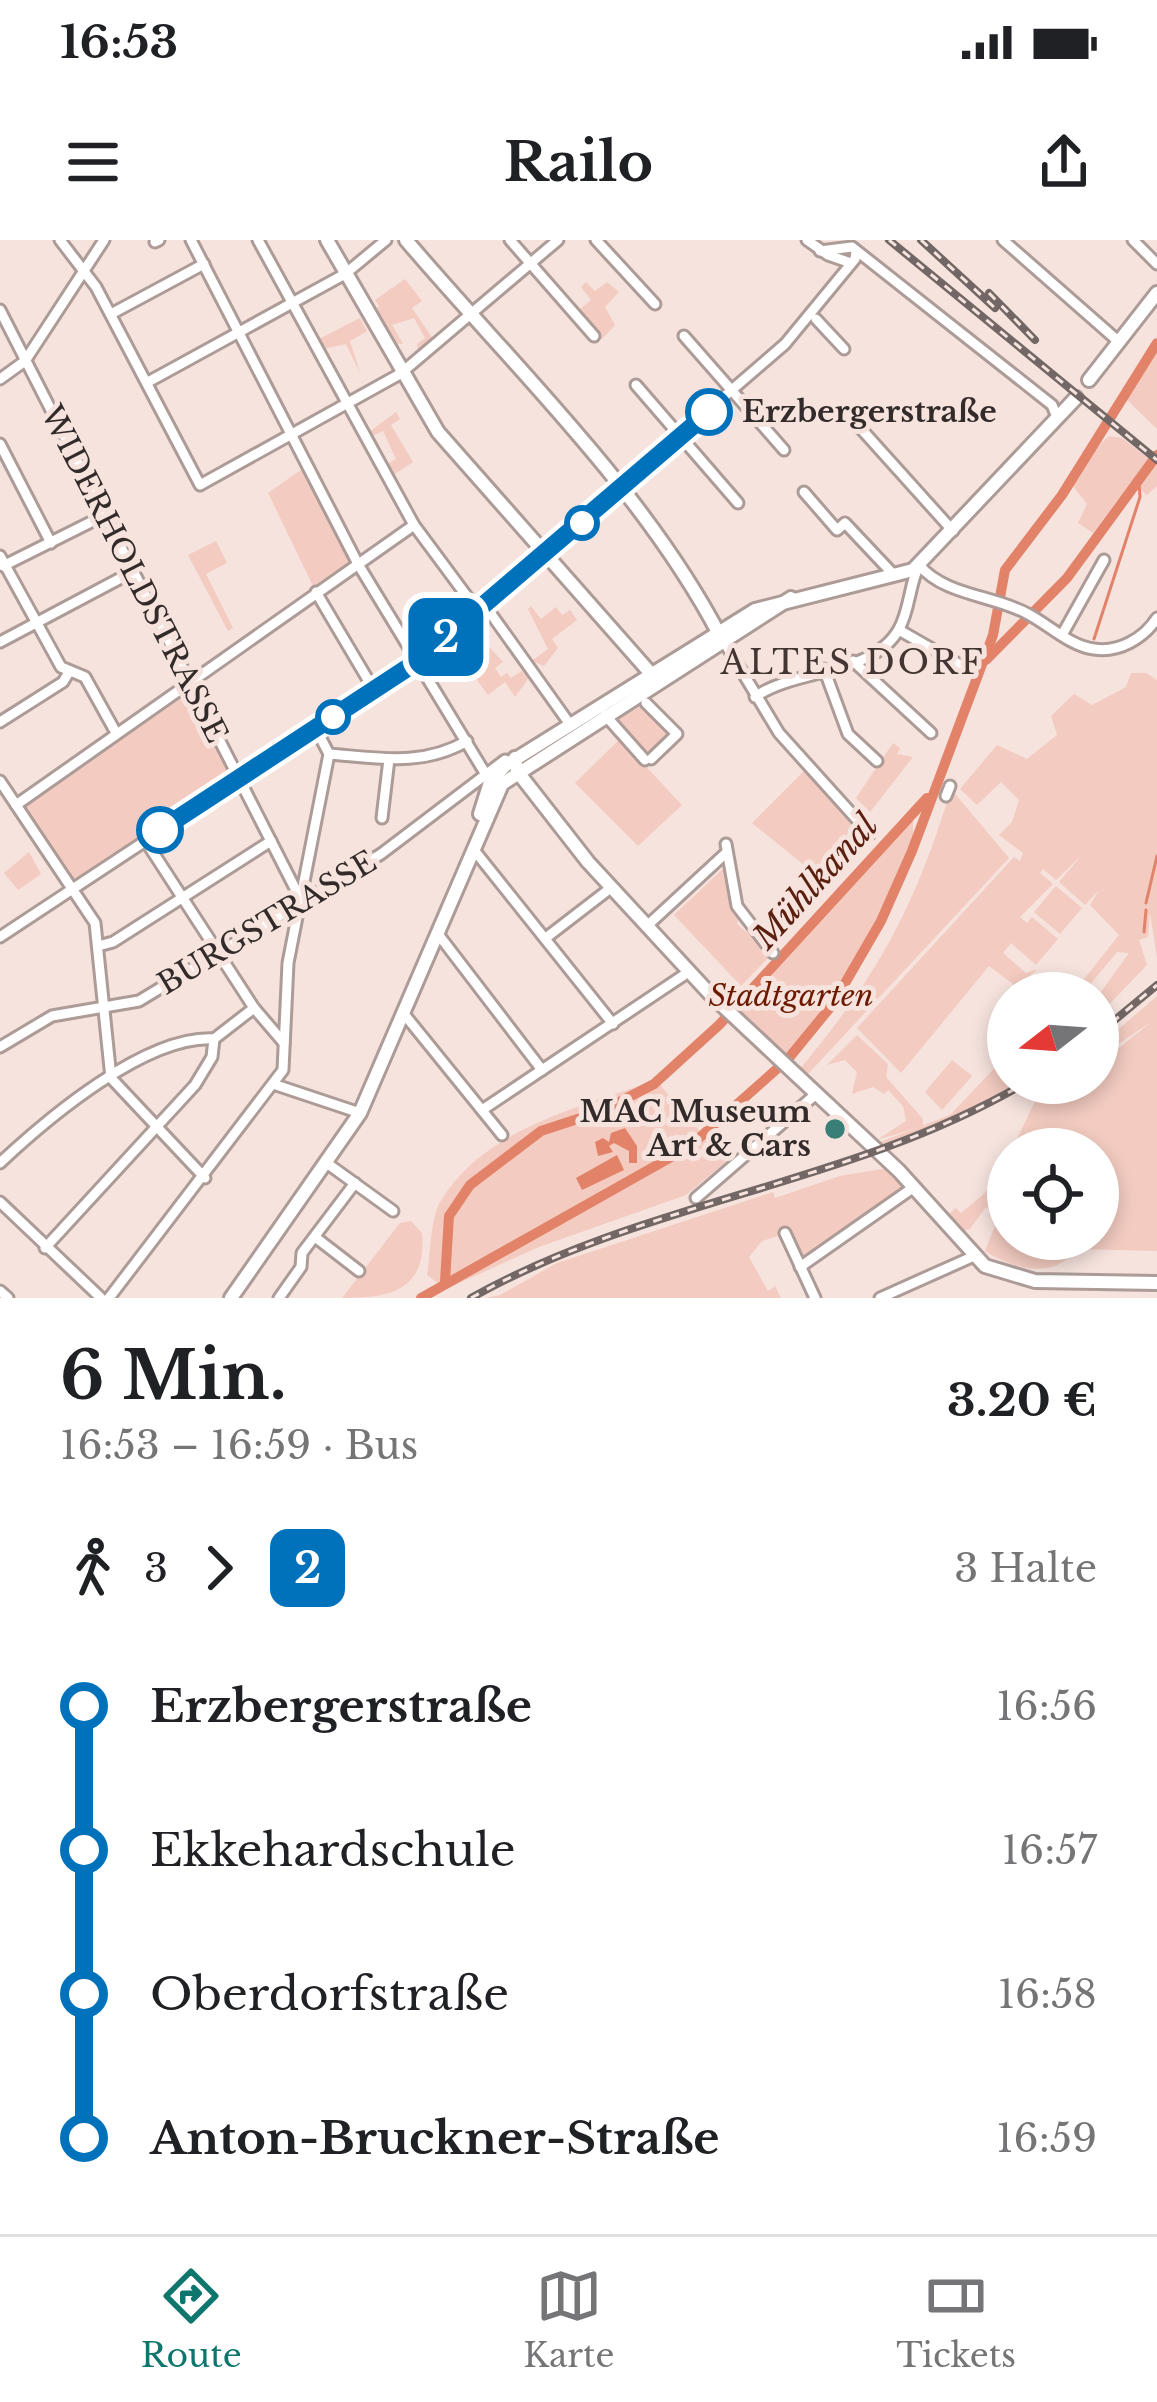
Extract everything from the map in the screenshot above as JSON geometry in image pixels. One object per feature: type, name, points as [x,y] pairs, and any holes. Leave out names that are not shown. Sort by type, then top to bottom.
[{"type":"main road","points":[[327,240],[400,374],[455,454],[635,662],[654,676]]},
{"type":"main road","points":[[406,240],[620,490],[694,586],[720,635]]},
{"type":"main road","points":[[1089,380],[1157,293]]},
{"type":"main road","points":[[487,777],[519,765],[605,714],[720,635],[791,598],[919,566],[1046,430],[1052,411],[1072,401]]},
{"type":"main road","points":[[633,682],[635,662]]},
{"type":"main road","points":[[231,1298],[360,1113],[492,798],[519,765],[569,723],[633,682],[654,676]]},
{"type":"main road","points":[[519,765],[555,820],[723,1008],[914,1187],[974,1256],[1002,1274],[1035,1281],[1157,1283]]},
{"type":"main road","points":[[487,777],[492,798]]},
{"type":"main road","points":[[474,850],[487,777]]},
{"type":"street","points":[[60,240],[111,314],[200,485],[400,374],[558,240]]},
{"type":"street","points":[[0,379],[26,361],[104,240]]},
{"type":"street","points":[[190,240],[358,564],[487,777]]},
{"type":"street","points":[[258,240],[414,525],[569,723]]},
{"type":"street","points":[[148,382],[345,274],[386,240]]},
{"type":"street","points":[[510,240],[594,336]]},
{"type":"street","points":[[596,240],[655,304]]},
{"type":"street","points":[[807,240],[820,251],[871,264],[1052,411]]},
{"type":"street","points":[[1133,240],[1157,264]]},
{"type":"street","points":[[1009,242],[1118,341]]},
{"type":"street","points":[[0,937],[418,661],[785,344],[836,279],[847,257]]},
{"type":"street","points":[[111,314],[204,264]]},
{"type":"street","name":"WIDERHOLDSTRASSE","points":[[0,310],[302,902]]},
{"type":"street","points":[[816,319],[844,349]]},
{"type":"street","points":[[684,336],[784,450]]},
{"type":"street","points":[[637,385],[737,503]]},
{"type":"street","points":[[855,422],[953,531]]},
{"type":"street","points":[[0,444],[51,543]]},
{"type":"street","points":[[805,493],[837,530],[845,523],[894,575]]},
{"type":"street","points":[[105,515],[2,563],[69,672],[85,677],[116,731]]},
{"type":"street","points":[[16,805],[414,525]]},
{"type":"street","points":[[1062,635],[1105,560]]},
{"type":"street","points":[[755,697],[774,683],[879,651],[898,630],[919,566],[937,583],[1009,604],[1090,649],[1109,650],[1153,631],[1157,618]]},
{"type":"street","points":[[0,641],[134,572]]},
{"type":"street","points":[[316,592],[374,690]]},
{"type":"street","points":[[898,630],[967,669]]},
{"type":"street","points":[[720,635],[770,720],[870,834]]},
{"type":"street","points":[[853,661],[931,733]]},
{"type":"street","points":[[824,669],[848,734],[877,761]]},
{"type":"street","points":[[0,722],[63,682],[69,672]]},
{"type":"street","points":[[605,714],[648,760],[677,734],[646,703]]},
{"type":"street","points":[[0,1202],[105,1298],[276,1084],[285,1045],[285,993],[329,754],[316,728]]},
{"type":"street","points":[[329,754],[431,759],[467,741]]},
{"type":"street","points":[[382,818],[389,759]]},
{"type":"street","name":"BURGSTRASSE","points":[[0,1047],[52,1016],[139,1001],[381,854],[487,777]]},
{"type":"street","points":[[0,781],[95,923],[111,1078],[205,1178]]},
{"type":"street","points":[[145,840],[254,1007],[285,1045]]},
{"type":"street","points":[[98,946],[271,841]]},
{"type":"street","points":[[648,925],[726,848],[737,906],[773,953]]},
{"type":"street","points":[[474,850],[613,1024]]},
{"type":"street","points":[[547,937],[612,887]]},
{"type":"street","points":[[438,934],[542,1070]]},
{"type":"street","points":[[482,1110],[690,971]]},
{"type":"street","points":[[0,1163],[111,1078],[179,1041],[214,1039],[254,1007]]},
{"type":"street","points":[[404,1014],[502,1135]]},
{"type":"street","points":[[45,1248],[206,1070],[214,1039]]},
{"type":"street","points":[[276,1084],[360,1113]]},
{"type":"street","points":[[696,1198],[816,1094]]},
{"type":"street","points":[[328,1164],[393,1211]]},
{"type":"street","points":[[279,1298],[355,1183]]},
{"type":"street","points":[[800,1267],[914,1187]]},
{"type":"street","points":[[785,1234],[814,1298]]},
{"type":"street","points":[[315,1237],[359,1271]]},
{"type":"street","points":[[880,1298],[911,1293],[974,1256]]},
{"type":"street","points":[[0,1291],[8,1298]]},
{"type":"green space","points":[[405,279],[422,301],[412,308],[433,339],[418,352],[417,344],[425,338],[414,318],[392,325],[403,344],[393,343],[375,310],[379,306],[375,300]]},
{"type":"green space","points":[[586,282],[595,291],[607,282],[619,292],[605,307],[615,325],[602,339],[579,310],[591,300],[581,287]]},
{"type":"green space","points":[[360,318],[367,331],[350,341],[360,373],[346,344],[323,349],[317,340]]},
{"type":"green space","points":[[1157,343],[1157,429],[1122,395]]},
{"type":"green space","points":[[396,412],[400,419],[391,425],[413,462],[392,476],[385,465],[396,459],[383,431],[372,436],[369,432]]},
{"type":"green space","points":[[1109,436],[1122,438],[1157,465],[1157,486],[1147,495],[1131,482],[1093,533],[1078,523],[1087,504],[1072,485],[1092,452]]},
{"type":"green space","points":[[308,465],[358,564],[316,592],[268,493]]},
{"type":"green space","points":[[216,541],[227,563],[206,574],[233,628],[228,631],[188,555]]},
{"type":"green space","points":[[531,606],[541,619],[556,607],[562,615],[570,610],[577,620],[552,639],[558,648],[544,666],[532,661],[548,649],[528,609]]},
{"type":"green space","points":[[472,629],[503,662],[495,668],[501,677],[507,673],[511,678],[522,671],[528,679],[515,697],[505,682],[488,695],[461,658],[476,646],[468,632]]},
{"type":"green space","points":[[1131,673],[1146,673],[1157,680],[1157,958],[1150,913],[1148,937],[1139,940],[1147,965],[1119,994],[1119,972],[1115,972],[1129,953],[1117,952],[1100,972],[1090,972],[1119,935],[1090,905],[1099,890],[1085,905],[1059,882],[1081,856],[1056,880],[1043,869],[1040,873],[1053,884],[1020,917],[1027,923],[1032,917],[1058,939],[1036,965],[1011,943],[1003,953],[1025,972],[997,972],[989,966],[901,1073],[857,1028],[1014,857],[1020,861],[1023,853],[999,835],[1012,822],[1019,800],[1001,782],[977,805],[960,789],[997,745],[1027,759],[1057,735],[1051,716],[1074,694],[1092,705],[1126,687]]},
{"type":"green space","points":[[188,682],[238,779],[71,891],[16,805]]},
{"type":"green space","points":[[642,705],[672,737],[651,756],[617,725],[618,719]]},
{"type":"green space","points":[[620,739],[682,805],[638,846],[575,783]]},
{"type":"green space","points":[[893,743],[900,748],[897,754],[913,757],[870,812],[856,798]]},
{"type":"green space","points":[[806,769],[869,836],[826,883],[752,823]]},
{"type":"green space","points":[[951,789],[1009,858],[807,1075],[800,1069],[852,1002],[892,938]]},
{"type":"green space","name":"Stadtgarten","points":[[913,820],[913,855],[831,1003],[787,1058],[732,1008],[885,840]]},
{"type":"green space","points":[[29,852],[41,874],[18,890],[4,873]]},
{"type":"green space","points":[[726,866],[740,915],[737,924],[772,954],[741,986],[674,915]]},
{"type":"green space","points":[[1056,886],[1082,908],[1060,934],[1034,912]]},
{"type":"green space","points":[[1157,996],[1157,1251],[1119,1250],[1119,1128],[1022,1128],[1034,1104],[1119,1104],[1119,1048],[1151,1022],[1119,1044],[1119,1029]]},
{"type":"green space","points":[[857,1035],[888,1064],[886,1077],[923,1119],[923,1126],[877,1140],[906,1121],[903,1106],[888,1090],[884,1094],[873,1087],[852,1094],[857,1072],[845,1060],[827,1065]]},
{"type":"green space","points":[[952,1060],[972,1076],[942,1110],[925,1092]]},
{"type":"green space","points":[[987,1076],[987,1099],[935,1127],[886,1145],[880,1142],[950,1115]]},
{"type":"green space","points":[[656,1080],[726,1162],[686,1195],[539,1247],[446,1289],[427,1275],[440,1202],[482,1155],[536,1123]]},
{"type":"green space","points":[[888,1168],[909,1191],[800,1267],[785,1234],[762,1241],[749,1257],[768,1291],[775,1286],[781,1298],[485,1298],[500,1295],[557,1263],[773,1192],[775,1198],[840,1176]]},
{"type":"green space","points":[[987,1190],[987,1208],[970,1229],[958,1231],[946,1216],[956,1208],[961,1213]]},
{"type":"green space","points":[[411,1221],[422,1233],[422,1253],[411,1279],[389,1293],[342,1298],[400,1223]]},
{"type":"green space","points":[[1003,1260],[1065,1260],[1034,1269]]},
{"type":"shaded area","points":[[625,1128],[637,1146],[637,1163],[629,1163],[629,1151],[614,1143],[609,1146],[613,1152],[598,1156],[595,1142],[603,1138],[609,1142],[611,1133]]},
{"type":"shaded area","points":[[617,1155],[624,1170],[582,1190],[576,1178]]},
{"type":"waterway","points":[[421,1298],[689,1147],[788,1059],[833,1004],[881,921],[912,851],[993,635],[1005,570],[1062,495],[1157,343]]},
{"type":"waterway","points":[[986,660],[1067,578],[1157,455]]},
{"type":"waterway","points":[[1094,639],[1140,497],[1139,483]]},
{"type":"waterway","name":"Mühlkanal","points":[[445,1281],[449,1216],[470,1185],[541,1131],[602,1111],[654,1084],[719,1025],[927,798]]},
{"type":"waterway","points":[[1146,903],[1157,856]]},
{"type":"waterway","points":[[1144,932],[1146,910]]},
{"type":"railway","points":[[889,240],[1157,460]]},
{"type":"railway","points":[[921,240],[995,308]]},
{"type":"railway","points":[[989,293],[1035,340]]},
{"type":"railway","points":[[1119,1017],[1157,985]]},
{"type":"railway","points":[[471,1298],[607,1237],[890,1146],[987,1103]]},
{"type":"bus line","name":"2","points":[[160,830],[418,661],[709,412]]},
{"type":"place","name":"Erzbergerstraße","points":[[709,412]]},
{"type":"place","name":"MAC Museum Art & Cars","points":[[835,1129]]},
{"type":"district","name":"ALTES DORF","points":[[853,662]]}]
